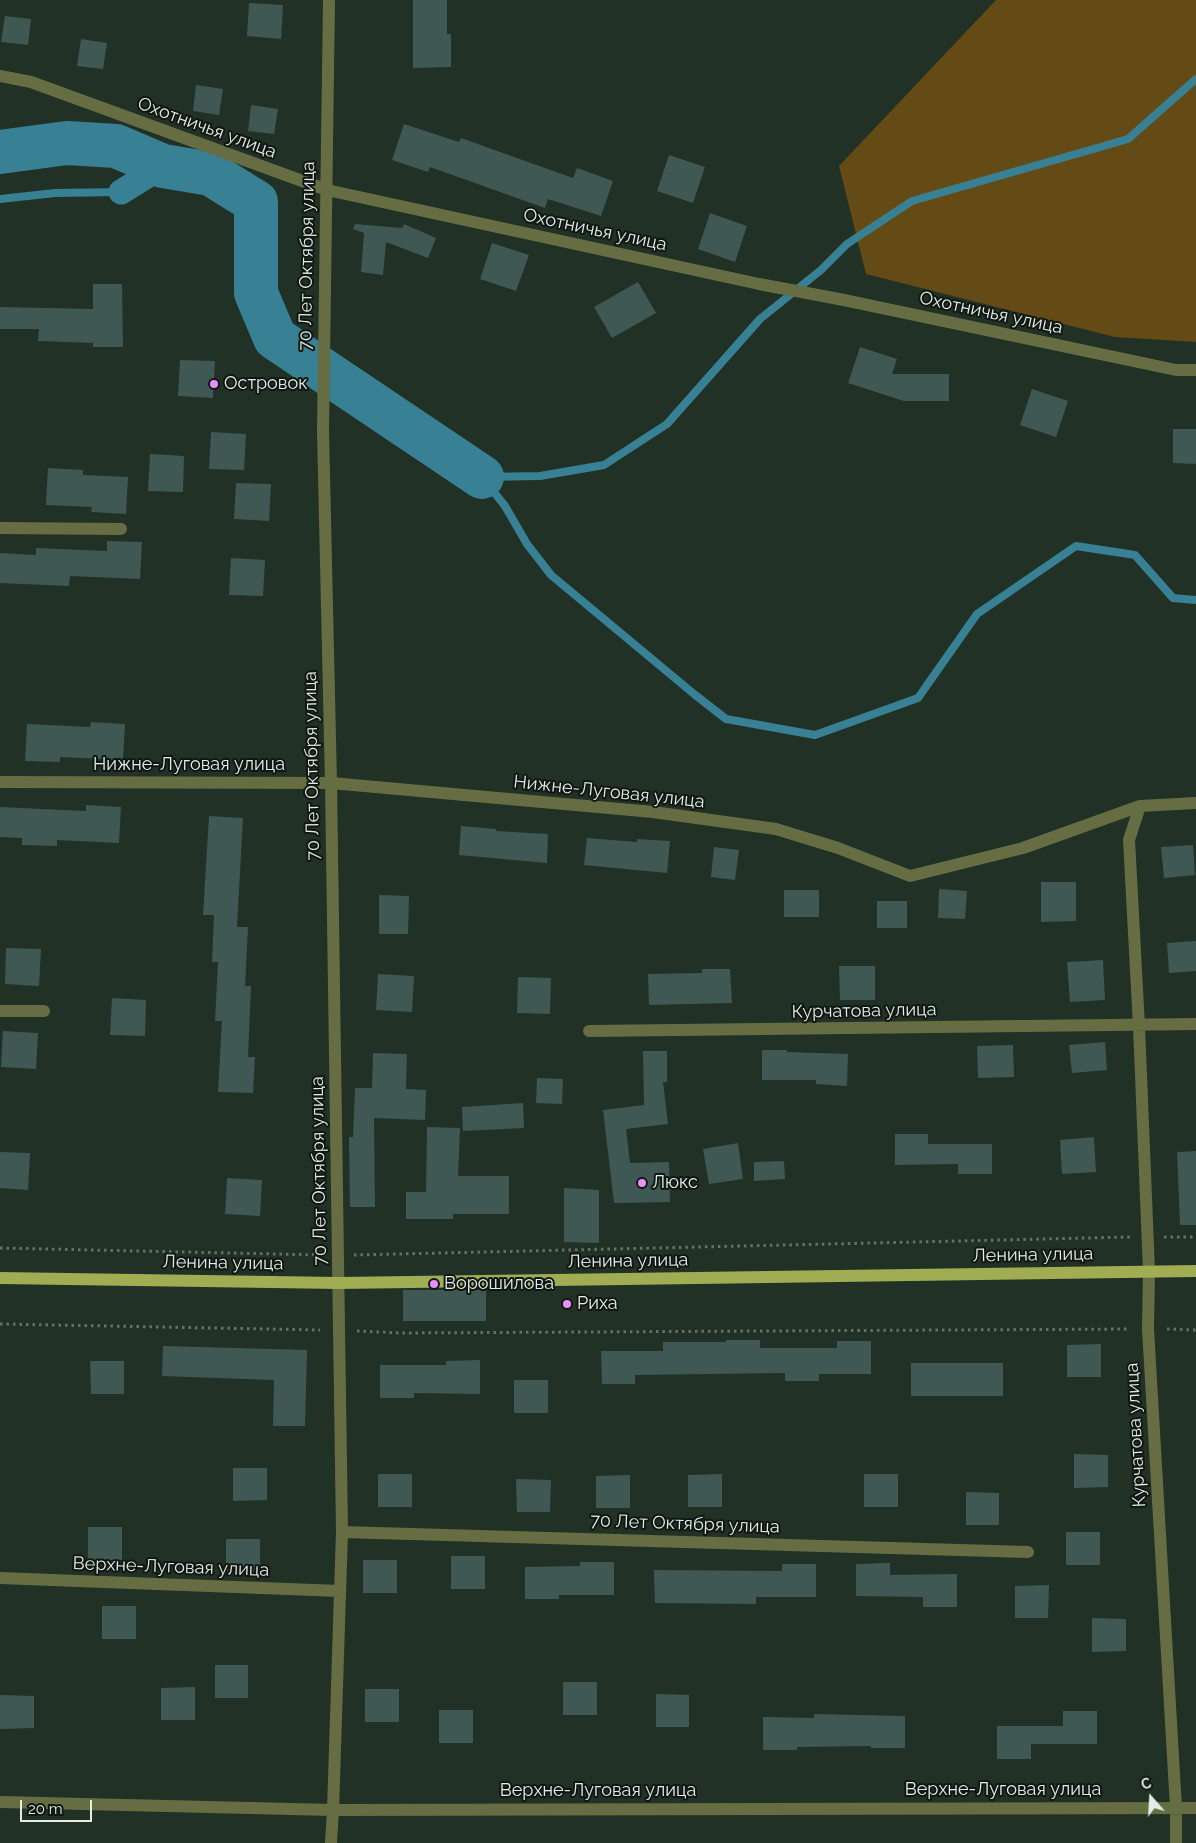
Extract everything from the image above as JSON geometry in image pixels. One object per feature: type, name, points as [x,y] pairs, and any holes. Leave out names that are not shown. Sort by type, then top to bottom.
[{"type":"main road","name":"Ленина улица","points":[[0,1278],[338,1282],[1196,1271]]},
{"type":"street","name":"70 Лет Октября улица","points":[[329,0],[323,431],[331,782],[342,1532],[331,1843]]},
{"type":"street","name":"Охотничья улица","points":[[0,76],[31,82],[327,190],[759,284],[1176,370],[1196,370]]},
{"type":"street","points":[[0,528],[121,529]]},
{"type":"street","name":"Нижне-Луговая улица","points":[[0,782],[331,782],[654,812],[776,829],[838,848],[910,876],[1023,848],[1140,806],[1196,803]]},
{"type":"street","name":"Курчатова улица","points":[[1140,806],[1129,840],[1150,1271],[1148,1329],[1176,1808],[1176,1843]]},
{"type":"street","points":[[0,1011],[44,1011]]},
{"type":"street","name":"Курчатова улица","points":[[589,1031],[1196,1024]]},
{"type":"street","name":"70 Лет Октября улица","points":[[342,1532],[1028,1552]]},
{"type":"street","name":"Верхне-Луговая улица","points":[[0,1578],[340,1591]]},
{"type":"street","name":"Верхне-Луговая улица","points":[[0,1802],[333,1810],[1196,1808]]},
{"type":"path","points":[[0,1248],[338,1255],[1196,1237]]},
{"type":"path","points":[[0,1324],[408,1333],[1196,1330]]},
{"type":"shaded area","points":[[996,0],[1196,0],[1196,342],[1115,337],[866,274],[839,166]]},
{"type":"building","points":[[413,0],[447,0],[447,34],[451,34],[451,67],[413,68]]},
{"type":"building","points":[[249,3],[283,5],[281,39],[247,36]]},
{"type":"building","points":[[5,16],[31,19],[28,45],[1,42]]},
{"type":"building","points":[[81,39],[107,43],[103,69],[77,66]]},
{"type":"building","points":[[196,85],[223,89],[219,115],[193,111]]},
{"type":"building","points":[[251,105],[278,109],[274,134],[248,131]]},
{"type":"building","points":[[404,124],[459,142],[461,138],[573,178],[577,168],[613,181],[601,216],[548,199],[545,208],[430,167],[428,172],[392,160]]},
{"type":"building","points":[[669,155],[705,167],[693,203],[657,191]]},
{"type":"building","points":[[710,213],[747,226],[735,262],[698,249]]},
{"type":"building","points":[[355,224],[402,228],[404,224],[436,238],[428,258],[386,242],[383,275],[361,272],[364,233],[353,229]]},
{"type":"building","points":[[492,243],[529,255],[516,291],[480,279]]},
{"type":"building","points":[[638,282],[656,313],[612,338],[594,307]]},
{"type":"building","points":[[93,284],[122,284],[123,347],[93,347],[93,343],[38,341],[39,329],[0,329],[0,307],[93,309]]},
{"type":"building","points":[[860,347],[897,359],[892,374],[949,374],[949,401],[904,401],[848,383]]},
{"type":"building","points":[[180,360],[215,361],[213,398],[178,396]]},
{"type":"building","points":[[1032,389],[1068,401],[1056,437],[1020,425]]},
{"type":"building","points":[[1173,429],[1196,429],[1196,464],[1173,463]]},
{"type":"building","points":[[211,432],[246,434],[244,470],[209,469]]},
{"type":"building","points":[[150,454],[184,456],[183,492],[148,491]]},
{"type":"building","points":[[48,468],[83,470],[83,475],[128,477],[126,514],[91,512],[92,507],[46,505]]},
{"type":"building","points":[[236,483],[271,484],[269,521],[234,519]]},
{"type":"building","points":[[107,541],[142,542],[140,579],[70,576],[69,586],[0,583],[0,553],[36,555],[36,548],[107,551]]},
{"type":"building","points":[[231,558],[265,560],[263,596],[229,595]]},
{"type":"building","points":[[91,722],[125,724],[123,760],[60,757],[60,762],[25,761],[27,724],[90,727]]},
{"type":"building","points":[[86,805],[121,807],[119,843],[57,840],[57,846],[22,845],[22,838],[0,837],[0,807],[86,811]]},
{"type":"building","points":[[209,816],[243,818],[237,927],[248,927],[245,986],[251,986],[248,1057],[255,1057],[253,1093],[218,1092],[222,1021],[215,1021],[218,962],[212,962],[214,915],[203,915]]},
{"type":"building","points":[[461,826],[496,829],[496,831],[548,834],[547,863],[459,855]]},
{"type":"building","points":[[587,838],[637,842],[637,839],[670,841],[667,873],[584,865]]},
{"type":"building","points":[[1193,845],[1195,875],[1164,878],[1161,847]]},
{"type":"building","points":[[714,847],[739,850],[735,880],[711,877]]},
{"type":"building","points":[[1041,882],[1076,882],[1076,921],[1041,922]]},
{"type":"building","points":[[939,889],[967,891],[965,919],[938,918]]},
{"type":"building","points":[[784,890],[819,890],[819,917],[784,917]]},
{"type":"building","points":[[379,895],[409,896],[408,934],[379,934]]},
{"type":"building","points":[[877,901],[907,901],[907,928],[877,928]]},
{"type":"building","points":[[1196,941],[1196,971],[1169,973],[1167,943]]},
{"type":"building","points":[[6,948],[41,949],[39,986],[5,984]]},
{"type":"building","points":[[1103,960],[1105,1000],[1070,1002],[1067,962]]},
{"type":"building","points":[[839,966],[875,966],[875,1000],[840,1000]]},
{"type":"building","points":[[702,969],[730,969],[732,1003],[649,1005],[648,974],[702,973]]},
{"type":"building","points":[[378,974],[414,976],[412,1012],[376,1010]]},
{"type":"building","points":[[518,977],[551,978],[550,1014],[517,1013]]},
{"type":"building","points":[[112,998],[146,1000],[145,1036],[110,1035]]},
{"type":"building","points":[[3,1031],[38,1033],[36,1069],[1,1067]]},
{"type":"building","points":[[1105,1042],[1107,1070],[1072,1073],[1069,1045]]},
{"type":"building","points":[[1013,1045],[1014,1077],[978,1078],[977,1046]]},
{"type":"building","points":[[762,1050],[848,1054],[847,1086],[816,1084],[816,1080],[762,1080]]},
{"type":"building","points":[[643,1051],[667,1051],[667,1082],[663,1082],[668,1124],[626,1129],[630,1163],[669,1162],[670,1202],[614,1203],[603,1110],[644,1105]]},
{"type":"building","points":[[373,1053],[407,1054],[406,1089],[426,1090],[425,1120],[374,1118],[375,1207],[350,1207],[349,1137],[353,1137],[355,1088],[372,1088]]},
{"type":"building","points":[[537,1078],[563,1079],[562,1104],[536,1103]]},
{"type":"building","points":[[523,1103],[524,1128],[463,1131],[462,1107]]},
{"type":"building","points":[[427,1127],[460,1128],[458,1176],[509,1176],[509,1214],[453,1214],[453,1219],[406,1219],[406,1192],[426,1192]]},
{"type":"building","points":[[895,1134],[928,1134],[928,1144],[992,1144],[992,1174],[958,1174],[958,1164],[895,1165]]},
{"type":"building","points":[[1094,1137],[1096,1172],[1062,1174],[1060,1140]]},
{"type":"building","points":[[738,1143],[743,1179],[709,1184],[703,1149]]},
{"type":"building","points":[[1196,1151],[1196,1225],[1180,1225],[1177,1152]]},
{"type":"building","points":[[0,1152],[30,1153],[28,1190],[0,1188]]},
{"type":"building","points":[[784,1161],[785,1179],[754,1181],[754,1162]]},
{"type":"building","points":[[227,1178],[262,1180],[260,1216],[225,1214]]},
{"type":"building","points":[[564,1188],[599,1190],[599,1243],[564,1242]]},
{"type":"building","points":[[403,1290],[486,1290],[486,1321],[403,1321]]},
{"type":"building","points":[[726,1340],[760,1340],[760,1348],[837,1348],[837,1341],[871,1341],[871,1374],[819,1374],[819,1381],[785,1381],[785,1373],[635,1375],[635,1384],[602,1384],[601,1351],[663,1351],[663,1342],[726,1342]]},
{"type":"building","points":[[1101,1344],[1101,1377],[1067,1377],[1067,1345]]},
{"type":"building","points":[[163,1346],[307,1350],[305,1426],[273,1426],[274,1380],[162,1376]]},
{"type":"building","points":[[480,1360],[480,1394],[414,1393],[414,1398],[380,1398],[380,1365],[446,1365],[446,1361]]},
{"type":"building","points":[[90,1361],[124,1361],[124,1394],[91,1394]]},
{"type":"building","points":[[911,1363],[1003,1363],[1003,1396],[911,1396]]},
{"type":"building","points":[[514,1380],[548,1380],[548,1413],[514,1413]]},
{"type":"building","points":[[1074,1454],[1108,1455],[1108,1487],[1074,1488]]},
{"type":"building","points":[[233,1468],[267,1468],[267,1500],[233,1501]]},
{"type":"building","points":[[378,1474],[412,1474],[412,1507],[378,1507]]},
{"type":"building","points":[[722,1474],[722,1507],[688,1507],[688,1475]]},
{"type":"building","points":[[864,1474],[898,1474],[898,1507],[864,1507]]},
{"type":"building","points":[[630,1475],[630,1508],[596,1508],[596,1476]]},
{"type":"building","points":[[516,1479],[551,1480],[550,1512],[517,1512]]},
{"type":"building","points":[[966,1492],[999,1493],[999,1525],[966,1525]]},
{"type":"building","points":[[88,1527],[122,1527],[122,1560],[88,1560]]},
{"type":"building","points":[[1066,1532],[1100,1532],[1100,1565],[1066,1565]]},
{"type":"building","points":[[226,1539],[260,1539],[260,1572],[226,1572]]},
{"type":"building","points":[[451,1556],[485,1556],[485,1589],[451,1589]]},
{"type":"building","points":[[363,1560],[397,1560],[397,1593],[363,1593]]},
{"type":"building","points":[[580,1562],[614,1562],[614,1595],[559,1595],[559,1599],[525,1599],[525,1567],[580,1566]]},
{"type":"building","points":[[890,1563],[890,1575],[957,1574],[957,1607],[923,1607],[923,1597],[856,1596],[856,1564]]},
{"type":"building","points":[[782,1564],[816,1564],[816,1597],[756,1597],[756,1604],[655,1603],[654,1570],[782,1571]]},
{"type":"building","points":[[1049,1585],[1048,1618],[1015,1618],[1015,1586]]},
{"type":"building","points":[[102,1606],[136,1606],[136,1639],[102,1639]]},
{"type":"building","points":[[1092,1618],[1126,1619],[1126,1651],[1092,1652]]},
{"type":"building","points":[[215,1665],[248,1665],[248,1698],[215,1698]]},
{"type":"building","points":[[563,1682],[597,1682],[597,1715],[563,1715]]},
{"type":"building","points":[[195,1687],[195,1720],[161,1720],[161,1688]]},
{"type":"building","points":[[365,1689],[399,1689],[399,1722],[365,1722]]},
{"type":"building","points":[[656,1694],[689,1695],[689,1727],[656,1727]]},
{"type":"building","points":[[0,1695],[34,1696],[34,1728],[0,1729]]},
{"type":"building","points":[[439,1710],[473,1710],[473,1743],[439,1743]]},
{"type":"building","points":[[1063,1711],[1097,1711],[1097,1744],[1031,1744],[1031,1759],[997,1759],[997,1726],[1063,1726]]},
{"type":"building","points":[[814,1714],[905,1716],[905,1748],[871,1748],[871,1746],[797,1747],[797,1750],[763,1750],[763,1717],[814,1718]]},
{"type":"waterway","points":[[482,477],[540,476],[604,465],[667,424],[760,319],[821,270],[847,244],[912,201],[1128,139],[1196,79]]},
{"type":"waterway","points":[[0,152],[67,143],[116,146],[163,166],[211,174],[256,202],[256,293],[275,338],[482,477]]},
{"type":"waterway","points":[[121,192],[163,166]]},
{"type":"waterway","points":[[0,199],[55,193],[121,192]]},
{"type":"waterway","points":[[482,477],[505,506],[527,544],[551,575],[726,719],[815,735],[918,698],[977,614],[1076,546],[1135,555],[1173,598],[1196,600]]},
{"type":"place","name":"Островок","points":[[214,384]]},
{"type":"place","name":"Люкс","points":[[642,1183]]},
{"type":"place","name":"Ворошилова","points":[[434,1284]]},
{"type":"place","name":"Риха","points":[[567,1304]]}]
